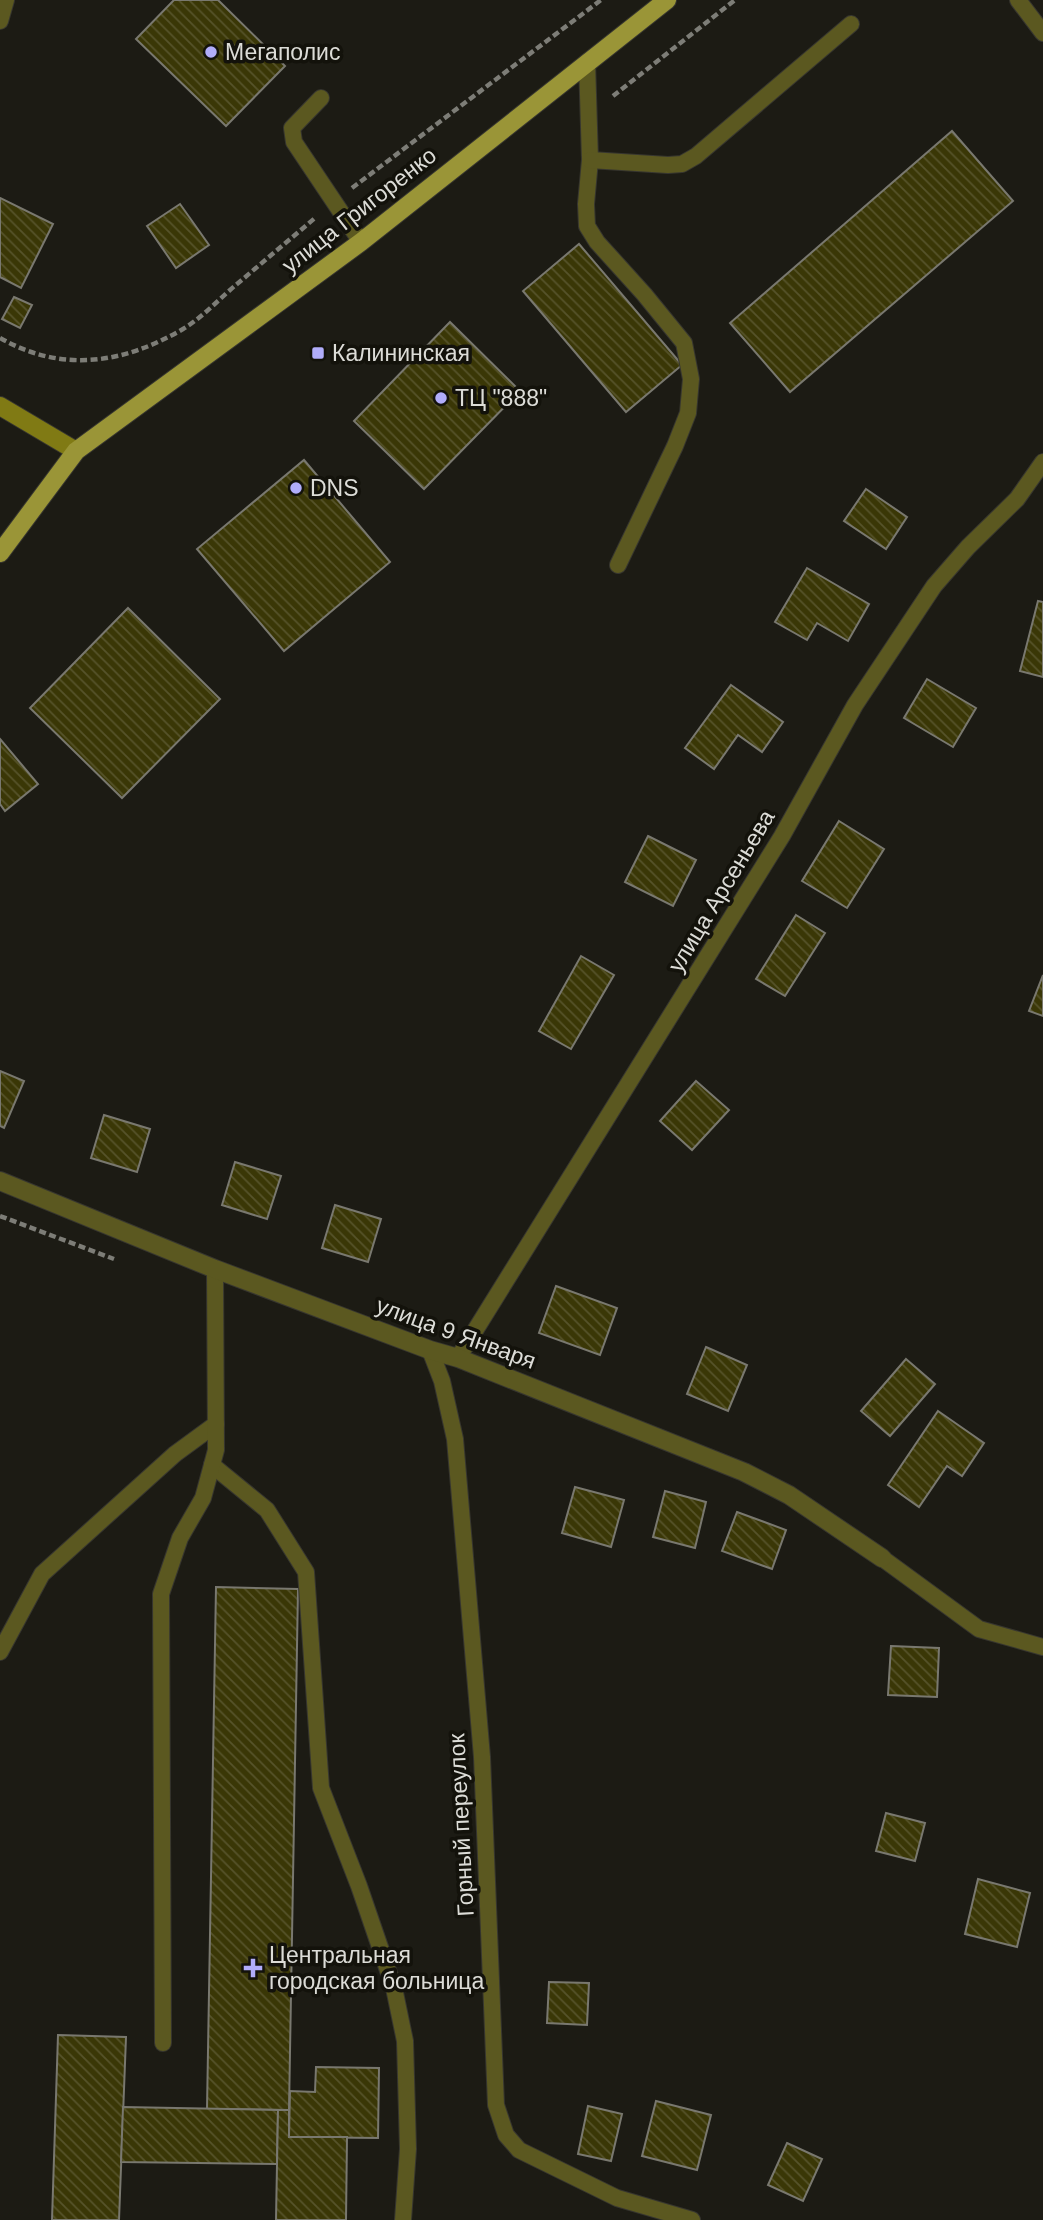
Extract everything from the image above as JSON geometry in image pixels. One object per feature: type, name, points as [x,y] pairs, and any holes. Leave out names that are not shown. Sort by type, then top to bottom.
[{"type":"main road","name":"улица Григоренко","points":[[0,553],[76,451],[361,242],[667,0]]},
{"type":"main road","points":[[0,406],[76,451]]},
{"type":"street","name":"улица 9 Января","points":[[0,1181],[215,1269],[430,1350],[458,1358],[744,1472],[789,1495],[882,1558]]},
{"type":"lane","points":[[0,21],[6,0]]},
{"type":"lane","points":[[1018,0],[1043,33]]},
{"type":"lane","points":[[590,160],[682,164],[696,156],[851,24]]},
{"type":"lane","points":[[587,62],[590,160],[587,226],[597,242],[645,294],[684,343],[691,379],[688,413],[618,565]]},
{"type":"lane","points":[[321,99],[292,128],[294,142],[361,242]]},
{"type":"lane","name":"улица Арсеньева","points":[[458,1358],[753,883],[855,705],[934,586],[968,547],[1017,499],[1043,462]]},
{"type":"lane","points":[[163,2043],[161,1594],[180,1538],[203,1498],[216,1450],[215,1269]]},
{"type":"lane","name":"Горный переулок","points":[[430,1350],[451,1414],[457,1453],[482,1758],[496,2105],[506,2135],[519,2150],[617,2197],[692,2220]]},
{"type":"lane","points":[[0,1652],[42,1574],[175,1454],[216,1424]]},
{"type":"lane","points":[[212,1465],[267,1510],[306,1572],[321,1787],[394,1988],[405,2041],[408,2149],[403,2220]]},
{"type":"lane","points":[[882,1558],[979,1629],[1043,1647]]},
{"type":"path","points":[[588,116],[735,0]]},
{"type":"building","name":"Мегаполис","points":[[174,0],[218,0],[285,66],[226,126],[136,39]]},
{"type":"building","points":[[952,131],[1013,201],[790,392],[730,323]]},
{"type":"building","points":[[0,198],[53,224],[21,288],[0,277]]},
{"type":"building","points":[[180,204],[209,245],[176,268],[147,226]]},
{"type":"building","points":[[579,244],[682,365],[626,412],[523,291]]},
{"type":"building","points":[[14,297],[32,305],[20,328],[2,319]]},
{"type":"building","points":[[450,322],[520,391],[424,489],[354,421]]},
{"type":"building","points":[[304,460],[390,562],[284,651],[197,549]]},
{"type":"building","points":[[866,489],[907,517],[886,549],[844,521]]},
{"type":"building","points":[[807,568],[869,604],[848,641],[817,623],[807,640],[775,622]]},
{"type":"building","points":[[1038,601],[1043,602],[1043,677],[1020,671]]},
{"type":"building","points":[[128,608],[220,699],[122,798],[30,708]]},
{"type":"building","points":[[927,679],[976,708],[953,747],[904,718]]},
{"type":"building","points":[[731,685],[783,722],[762,752],[738,735],[714,769],[685,748]]},
{"type":"building","points":[[0,739],[38,784],[5,811],[0,804]]},
{"type":"building","points":[[839,821],[884,849],[847,908],[802,881]]},
{"type":"building","points":[[648,836],[696,860],[673,906],[625,882]]},
{"type":"building","points":[[796,915],[825,933],[785,996],[756,979]]},
{"type":"building","points":[[581,956],[614,975],[571,1049],[539,1031]]},
{"type":"building","points":[[1043,975],[1043,1016],[1029,1011]]},
{"type":"building","points":[[0,1071],[24,1081],[4,1128],[0,1126]]},
{"type":"building","points":[[696,1081],[729,1110],[692,1150],[660,1121]]},
{"type":"building","points":[[104,1115],[150,1129],[137,1172],[91,1158]]},
{"type":"building","points":[[235,1162],[281,1176],[267,1219],[222,1205]]},
{"type":"building","points":[[335,1205],[381,1219],[368,1262],[322,1248]]},
{"type":"building","points":[[556,1286],[617,1308],[600,1355],[539,1333]]},
{"type":"building","points":[[706,1347],[747,1365],[728,1411],[687,1394]]},
{"type":"building","points":[[906,1359],[935,1384],[890,1436],[861,1411]]},
{"type":"building","points":[[938,1411],[984,1443],[962,1476],[947,1466],[919,1507],[888,1485]]},
{"type":"building","points":[[575,1487],[624,1500],[611,1547],[562,1533]]},
{"type":"building","points":[[665,1491],[706,1502],[695,1548],[653,1537]]},
{"type":"building","points":[[737,1512],[786,1530],[772,1569],[722,1551]]},
{"type":"building","name":"Центральная городская больница","points":[[216,1587],[298,1589],[289,2110],[207,2109]]},
{"type":"building","points":[[891,1646],[939,1648],[937,1697],[888,1695]]},
{"type":"building","points":[[886,1813],[925,1823],[915,1861],[876,1851]]},
{"type":"building","points":[[978,1879],[1030,1893],[1017,1947],[965,1934]]},
{"type":"building","points":[[549,1982],[589,1983],[587,2025],[547,2023]]},
{"type":"building","points":[[58,2035],[126,2037],[119,2220],[52,2220]]},
{"type":"building","points":[[316,2067],[379,2068],[378,2138],[289,2137],[290,2091],[315,2092]]},
{"type":"building","points":[[656,2101],[711,2115],[697,2170],[642,2156]]},
{"type":"building","points":[[588,2106],[622,2114],[611,2161],[578,2154]]},
{"type":"building","points":[[123,2107],[278,2110],[277,2164],[121,2162]]},
{"type":"building","points":[[278,2110],[289,2110],[289,2137],[347,2137],[346,2220],[276,2220]]},
{"type":"building","points":[[787,2143],[822,2159],[803,2201],[768,2185]]},
{"type":"place","name":"Мегаполис","points":[[211,52]]},
{"type":"place","name":"Калининская","points":[[318,353]]},
{"type":"place","name":"ТЦ \"888\"","points":[[441,398]]},
{"type":"place","name":"DNS","points":[[296,488]]},
{"type":"place","name":"Центральная городская больница","points":[[253,1968]]}]
